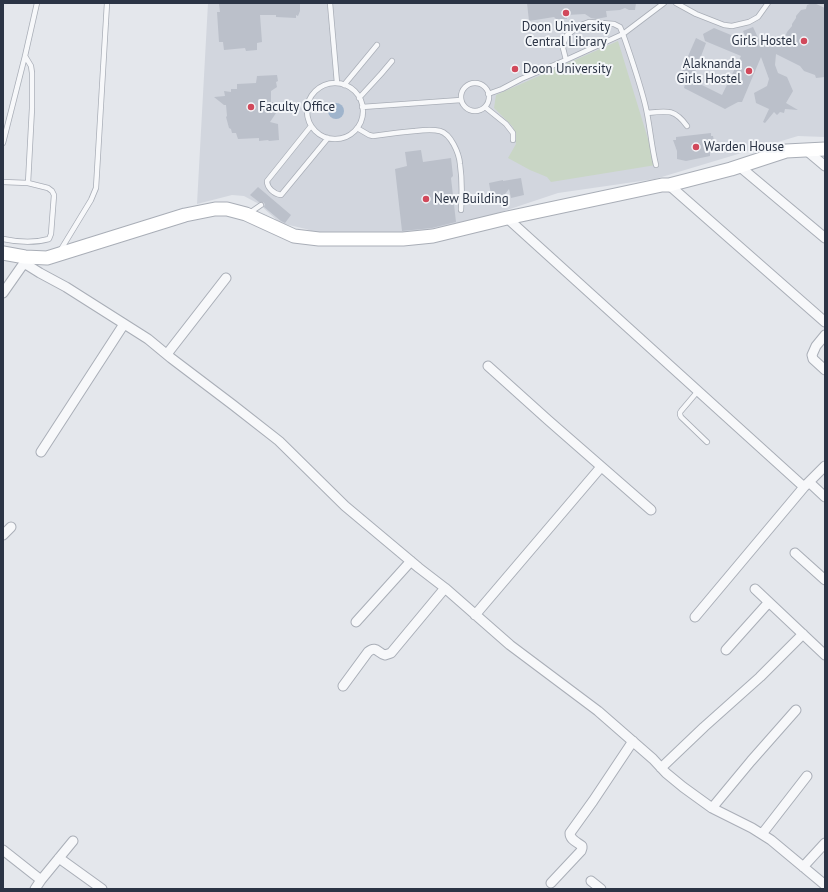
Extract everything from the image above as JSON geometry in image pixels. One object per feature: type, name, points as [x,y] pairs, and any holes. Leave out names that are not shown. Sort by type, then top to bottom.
[{"type":"main road","points":[[3,253],[25,260],[47,258],[185,215],[215,209],[227,209],[246,214],[294,236],[319,239],[403,240],[433,236],[507,218],[662,185],[670,185],[786,152],[825,149]]},
{"type":"street","points":[[806,150],[825,166]]},
{"type":"street","points":[[739,166],[825,238]]},
{"type":"street","points":[[670,185],[825,322]]},
{"type":"street","points":[[507,218],[698,391],[806,484],[825,497]]},
{"type":"street","points":[[3,293],[25,260],[40,273],[66,287],[148,339],[279,441],[345,506],[445,588],[510,645],[598,711],[683,787],[712,808],[771,840],[825,885]]},
{"type":"street","points":[[167,354],[226,278]]},
{"type":"street","points":[[41,452],[124,324]]},
{"type":"street","points":[[825,335],[816,346],[812,354],[813,359],[825,370]]},
{"type":"street","points":[[488,366],[651,510]]},
{"type":"street","points":[[695,616],[806,484],[825,466]]},
{"type":"street","points":[[475,615],[601,467]]},
{"type":"street","points":[[3,535],[11,527]]},
{"type":"street","points":[[795,553],[825,580]]},
{"type":"street","points":[[356,622],[411,561]]},
{"type":"street","points":[[343,686],[371,650],[376,649],[382,654],[386,655],[390,653],[445,588]]},
{"type":"street","points":[[755,589],[825,655]]},
{"type":"street","points":[[726,650],[769,602]]},
{"type":"street","points":[[661,768],[760,677],[803,634]]},
{"type":"street","points":[[712,808],[796,710]]},
{"type":"street","points":[[551,883],[581,851],[582,846],[571,838],[570,833],[633,741]]},
{"type":"street","points":[[762,834],[807,776]]},
{"type":"street","points":[[35,889],[73,841]]},
{"type":"street","points":[[803,867],[825,843]]},
{"type":"street","points":[[3,850],[41,880]]},
{"type":"street","points":[[59,858],[102,889]]},
{"type":"street","points":[[591,881],[600,889]]},
{"type":"lane","points":[[3,143],[37,3]]},
{"type":"lane","points":[[58,255],[91,200],[96,188],[107,3]]},
{"type":"lane","points":[[330,3],[336,83]]},
{"type":"lane","points":[[488,94],[623,34],[664,3]]},
{"type":"lane","points":[[676,3],[696,14],[724,25],[732,26],[749,22],[758,17],[768,3]]},
{"type":"lane","points":[[566,60],[563,48],[564,42],[567,35],[581,24],[589,22],[614,24],[620,27],[639,82],[647,113],[652,151],[656,165]]},
{"type":"lane","points":[[344,85],[377,45]]},
{"type":"lane","points":[[25,56],[31,66],[32,73],[32,108],[28,184]]},
{"type":"lane","points":[[359,98],[392,61]]},
{"type":"lane","points":[[336,83],[344,85],[354,91],[359,98],[362,107],[361,119],[357,128],[349,135],[339,139],[321,136],[316,132],[308,120],[307,108],[314,92],[324,85],[336,83]]},
{"type":"lane","points":[[474,83],[483,86],[489,99],[485,107],[477,112],[473,112],[465,108],[461,100],[462,90],[474,83]]},
{"type":"lane","points":[[362,107],[461,100]]},
{"type":"lane","points":[[485,107],[506,124],[513,133],[513,140]]},
{"type":"lane","points":[[647,113],[667,111],[681,118],[687,126]]},
{"type":"lane","points":[[311,126],[267,181],[267,185],[272,195],[281,195],[328,138]]},
{"type":"lane","points":[[357,128],[373,136],[396,132],[428,130],[440,131],[445,134],[452,141],[460,163],[461,210]]},
{"type":"lane","points":[[3,182],[28,184],[48,188],[53,193],[49,239],[26,242],[3,239]]},
{"type":"lane","points":[[246,214],[261,205]]},
{"type":"lane","points":[[698,391],[680,415],[707,442]]},
{"type":"shaded area","name":"Doon University","points":[[208,3],[825,3],[825,137],[798,136],[655,179],[558,193],[480,219],[409,233],[319,234],[306,229],[280,223],[259,204],[244,196],[232,195],[197,204]]},
{"type":"green space","points":[[618,41],[656,165],[551,182],[547,177],[508,158],[516,144],[513,127],[494,108],[496,95]]},
{"type":"water","points":[[336,103],[342,105],[344,111],[342,117],[336,119],[330,117],[328,111],[330,105]]},
{"type":"building","points":[[300,3],[300,11],[298,16],[296,15],[296,18],[276,17],[276,15],[260,15],[262,42],[257,43],[257,50],[246,51],[245,48],[224,50],[223,42],[219,42],[217,12],[220,12],[219,4]]},
{"type":"building","points":[[527,3],[636,3],[635,10],[625,8],[606,11],[607,17],[596,19],[585,14],[567,15],[567,19],[556,19],[554,17],[529,21]]},
{"type":"building","points":[[812,3],[825,8],[825,77],[816,78],[815,75],[804,71],[800,66],[776,54],[775,65],[778,73],[787,77],[793,91],[786,103],[798,110],[785,109],[784,113],[780,112],[777,115],[774,112],[765,123],[763,122],[769,109],[756,103],[754,93],[767,86],[769,79],[761,57],[742,102],[738,102],[725,109],[684,88],[685,84],[680,78],[696,38],[706,43],[692,80],[722,95],[741,56],[705,41],[703,34],[714,28],[748,42],[743,31],[753,27],[761,44],[770,45],[774,41],[782,44],[796,16],[801,10],[806,9],[807,5]]},
{"type":"building","name":"Faculty Office","points":[[277,75],[277,87],[271,91],[271,102],[276,102],[276,113],[270,122],[278,124],[279,140],[259,141],[259,138],[238,139],[236,133],[232,133],[231,129],[229,128],[226,117],[226,105],[214,97],[225,96],[224,91],[231,92],[231,89],[237,89],[237,84],[256,83],[257,76]]},
{"type":"building","name":"Warden House","points":[[711,133],[716,149],[713,150],[713,153],[710,153],[710,156],[686,161],[677,159],[677,151],[673,140],[676,140],[676,137]]},
{"type":"building","name":"New Building","points":[[421,150],[423,162],[451,158],[453,176],[451,178],[456,222],[432,228],[402,231],[395,169],[407,166],[405,152]]},
{"type":"building","points":[[521,178],[524,195],[511,198],[509,189],[502,198],[492,200],[489,183]]},
{"type":"building","points":[[258,187],[291,215],[285,223],[264,207],[265,204],[263,202],[259,202],[250,195]]},
{"type":"place","name":"Doon University Central Library","points":[[566,13]]},
{"type":"place","name":"Girls Hostel","points":[[804,41]]},
{"type":"place","name":"Doon University","points":[[515,69]]},
{"type":"place","name":"Alaknanda Girls Hostel","points":[[749,71]]},
{"type":"place","name":"Faculty Office","points":[[251,107]]},
{"type":"place","name":"Warden House","points":[[696,147]]},
{"type":"place","name":"New Building","points":[[426,199]]}]
